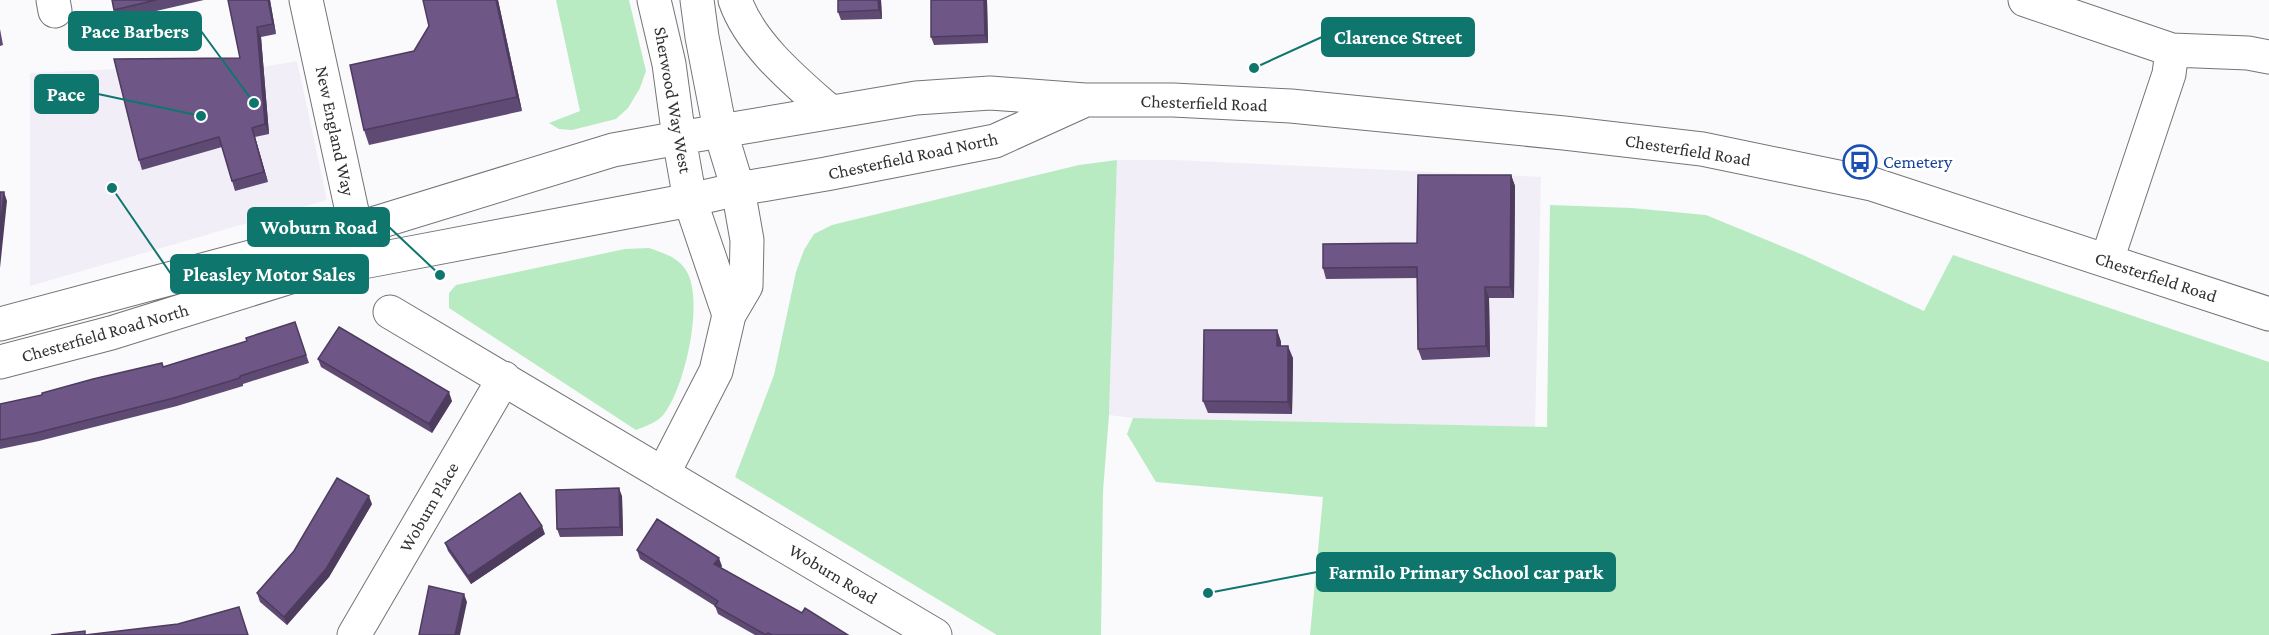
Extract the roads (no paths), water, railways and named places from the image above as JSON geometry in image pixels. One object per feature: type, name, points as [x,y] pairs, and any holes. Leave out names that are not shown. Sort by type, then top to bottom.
[{"type":"main road","name":"New England Way","points":[[306,0],[363,262]]},
{"type":"main road","name":"Sherwood Way West","points":[[654,0],[669,64],[690,200],[729,315]]},
{"type":"main road","points":[[663,474],[716,371],[729,315],[746,286],[747,240],[738,189],[720,130],[700,29],[697,0]]},
{"type":"main road","points":[[735,0],[746,25],[758,40],[790,76],[829,111]]},
{"type":"main road","points":[[2025,0],[2172,50],[2248,53],[2269,57]]},
{"type":"main road","points":[[2107,260],[2169,74],[2172,50]]},
{"type":"main road","name":"Chesterfield Road North","points":[[0,324],[356,229],[613,150],[829,111],[916,98],[990,93],[1085,100]]},
{"type":"main road","name":"Chesterfield Road North","points":[[0,363],[111,333],[287,278],[994,141],[1085,100]]},
{"type":"main road","name":"Chesterfield Road","points":[[1085,100],[1173,100],[1291,106],[1702,149],[1872,184],[2269,314]]},
{"type":"main road","name":"Woburn Road","points":[[390,312],[935,635]]},
{"type":"main road","name":"Woburn Place","points":[[354,635],[504,378]]},
{"type":"place","name":"Clarence Street","points":[[1254,68]]},
{"type":"place","name":"Pace Barbers","points":[[254,103]]},
{"type":"place","name":"Pace","points":[[201,116]]},
{"type":"place","name":"Cemetery","points":[[1860,162]]},
{"type":"place","name":"Pleasley Motor Sales","points":[[112,188]]},
{"type":"place","name":"Woburn Road","points":[[440,275]]},
{"type":"place","name":"Farmilo Primary School car park","points":[[1208,593]]}]
